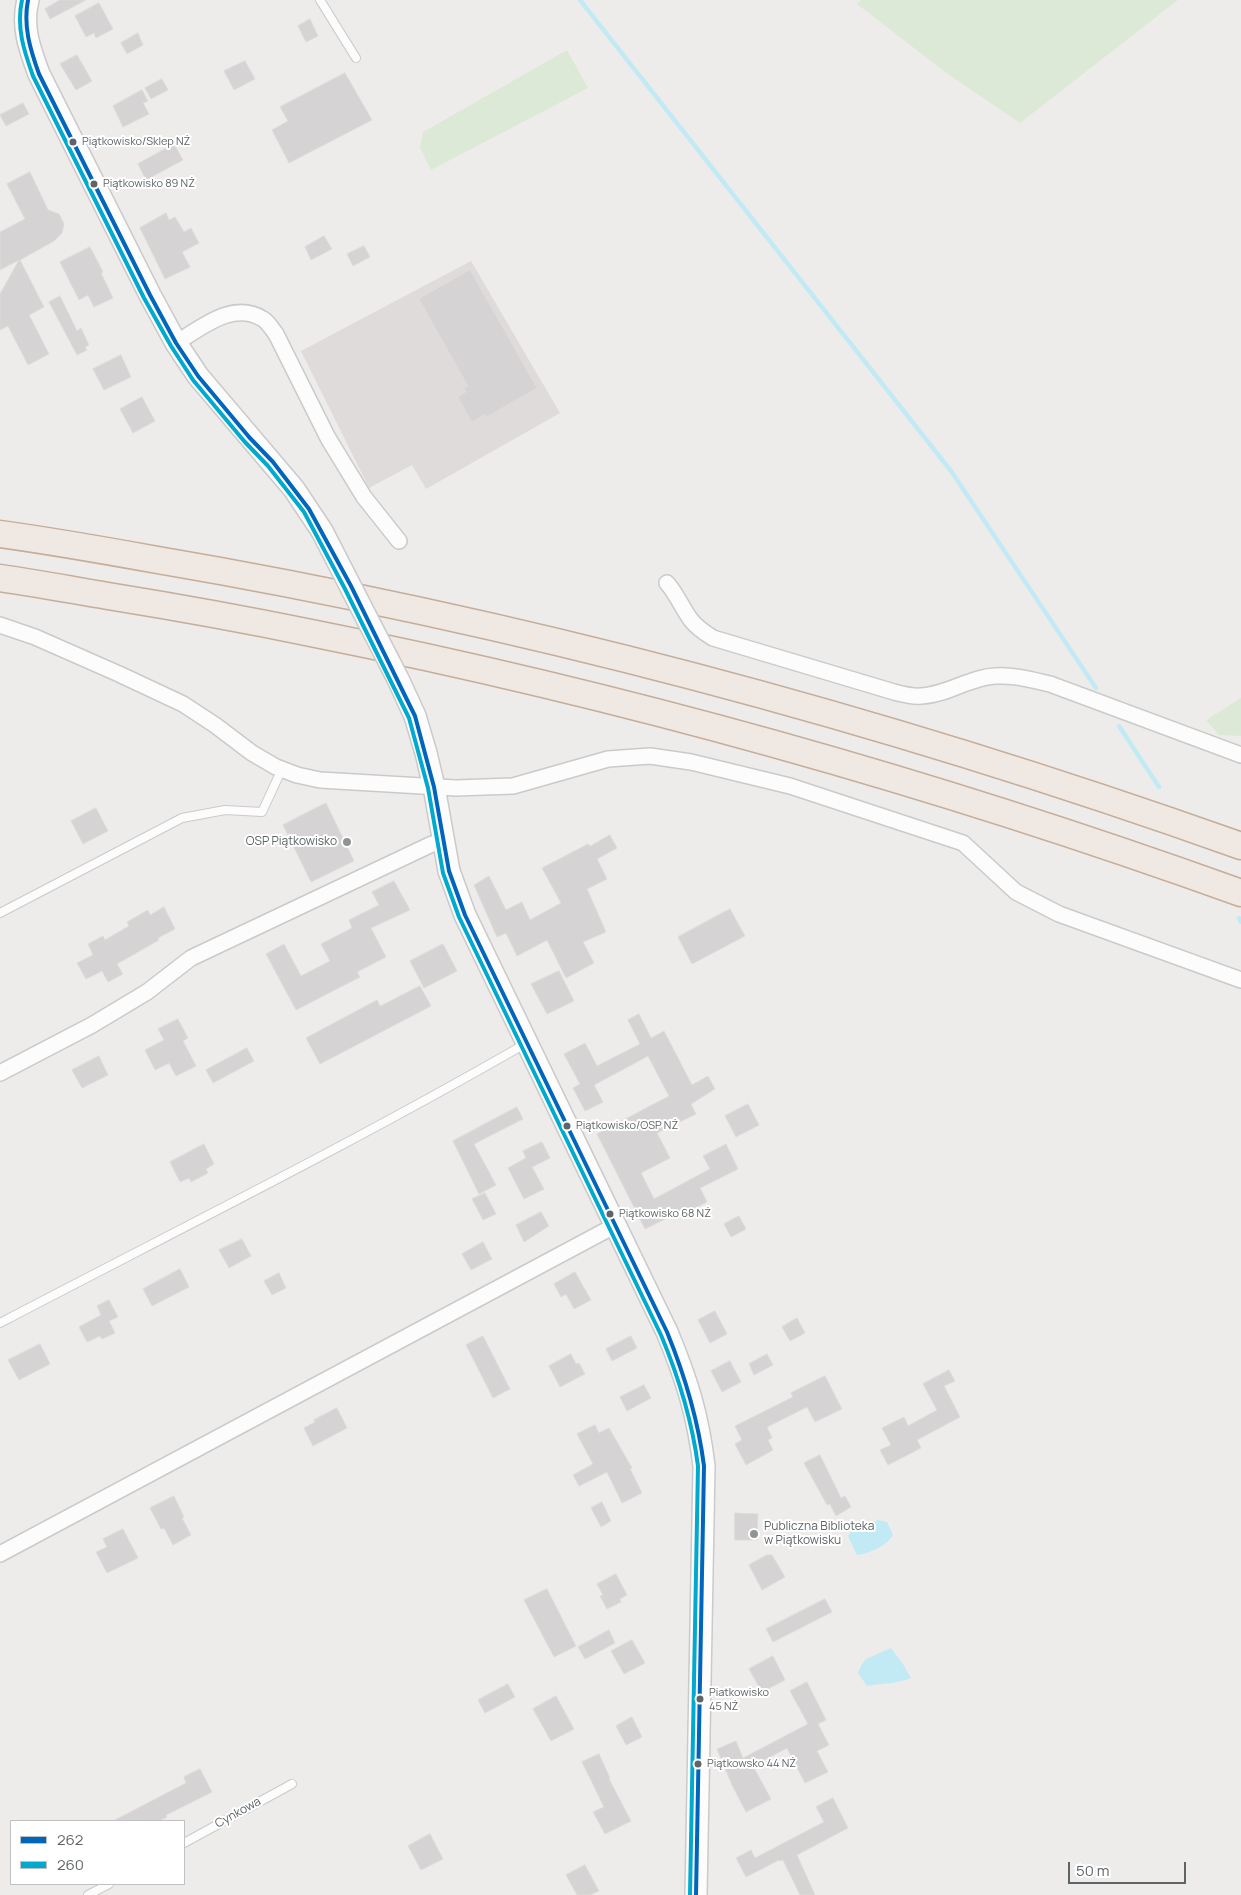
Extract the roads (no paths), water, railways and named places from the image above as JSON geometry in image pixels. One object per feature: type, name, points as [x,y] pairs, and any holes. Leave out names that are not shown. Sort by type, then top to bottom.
[{"type":"highway","points":[[0,534],[247,575],[393,604],[548,639],[849,719],[1130,807],[1241,846]]},
{"type":"highway","points":[[0,578],[232,617],[381,647],[542,683],[697,723],[1017,816],[1241,893]]},
{"type":"street","points":[[24,1],[26,35],[39,74],[176,343],[198,376],[294,489],[322,530],[398,679],[415,716],[426,753],[434,787],[444,851],[456,894],[526,1043],[616,1225],[680,1363],[695,1412],[702,1457],[703,1563],[696,1895]]},
{"type":"street","points":[[176,343],[214,319],[230,314],[247,313],[264,319],[276,334],[328,438],[364,496],[399,541]]},
{"type":"street","points":[[667,583],[677,594],[690,620],[701,631],[713,638],[751,650],[894,692],[920,696],[944,692],[995,676],[1020,677],[1050,684],[1241,755]]},
{"type":"street","points":[[0,625],[35,637],[183,704],[215,724],[252,753],[297,775],[320,780],[456,788],[514,786],[608,759],[650,756],[691,762],[790,786],[963,843],[1016,892],[1059,914],[1241,980]]},
{"type":"street","points":[[0,1073],[139,997],[191,958],[432,844]]},
{"type":"street","points":[[0,1554],[616,1225]]},
{"type":"lane","points":[[320,0],[356,58]]},
{"type":"lane","points":[[0,913],[182,818],[224,810],[262,812],[282,769]]},
{"type":"lane","points":[[0,1323],[208,1216],[439,1093],[526,1043]]},
{"type":"lane","name":"Cynkowa","points":[[185,1842],[292,1784]]},
{"type":"lane","points":[[88,1895],[107,1885]]},
{"type":"water","points":[[878,1520],[887,1522],[893,1535],[891,1539],[878,1548],[857,1555],[848,1536],[851,1532]]},
{"type":"water","points":[[891,1648],[911,1678],[867,1686],[858,1673],[862,1664],[866,1659]]},
{"type":"waterway","points":[[580,0],[951,471],[1096,688]]},
{"type":"waterway","points":[[1119,726],[1159,787]]},
{"type":"waterway","points":[[1239,918],[1241,922]]},
{"type":"place","name":"Piątkowisko/Sklep NŻ","points":[[73,142]]},
{"type":"place","name":"Piątkowisko 89 NŻ","points":[[94,184]]},
{"type":"place","name":"OSP Piątkowisko","points":[[347,842]]},
{"type":"place","name":"Piątkowisko/OSP NŻ","points":[[567,1126]]},
{"type":"place","name":"Piątkowisko 68 NŻ","points":[[610,1214]]},
{"type":"place","name":"Publiczna Biblioteka w Piątkowisku","points":[[754,1534]]},
{"type":"place","name":"Piatkowisko 45 NŻ","points":[[700,1699]]},
{"type":"place","name":"Piątkowsko 44 NŻ","points":[[698,1764]]}]
